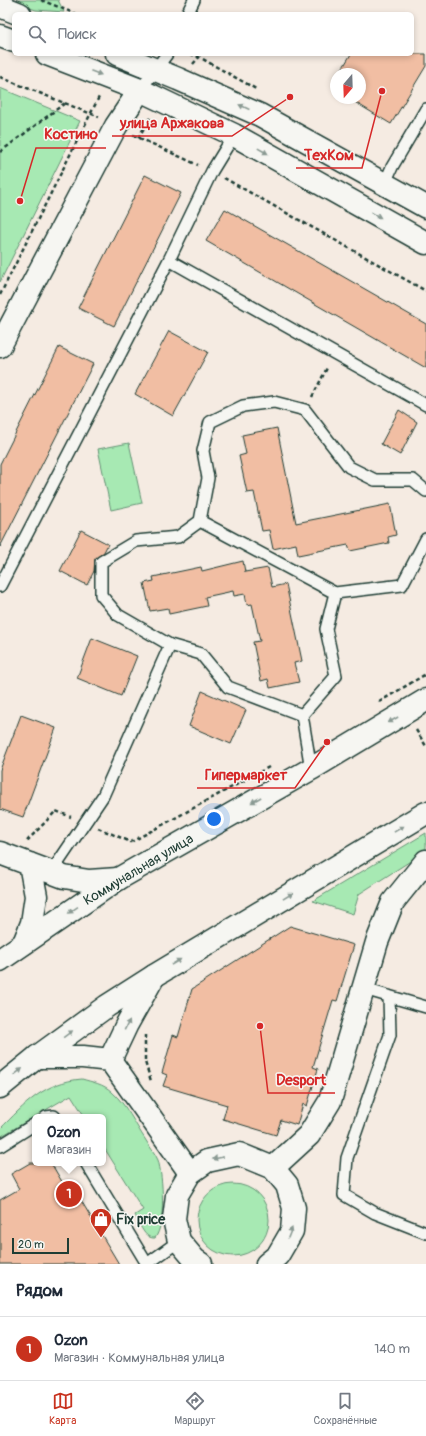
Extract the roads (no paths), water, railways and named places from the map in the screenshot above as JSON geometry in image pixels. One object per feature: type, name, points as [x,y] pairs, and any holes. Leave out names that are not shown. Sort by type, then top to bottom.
[{"type":"main road","points":[[0,6],[15,12]]},
{"type":"main road","points":[[0,36],[12,41]]},
{"type":"main road","points":[[52,56],[140,90],[234,135],[426,243]]},
{"type":"main road","points":[[129,56],[161,62],[385,183],[426,207]]},
{"type":"main road","points":[[0,346],[116,126],[140,90]]},
{"type":"main road","name":"Коммунальная улица","points":[[0,960],[118,879],[311,769],[426,700]]},
{"type":"main road","points":[[0,1087],[36,1057],[107,1006],[154,976],[426,812]]},
{"type":"main road","points":[[0,853],[26,855],[52,872],[64,877],[89,881],[118,879]]},
{"type":"main road","points":[[24,943],[32,923],[36,896],[26,855]]},
{"type":"main road","points":[[273,1168],[309,1135],[330,1101],[377,942],[393,902],[426,862]]},
{"type":"main road","points":[[110,1060],[127,1024],[154,976]]},
{"type":"main road","points":[[36,1057],[83,1057],[110,1060],[190,1173]]},
{"type":"main road","points":[[201,1264],[195,1260],[179,1241],[174,1219],[177,1194],[190,1173],[207,1160],[239,1154],[273,1168],[287,1185],[294,1208],[292,1231],[278,1256],[267,1264]]},
{"type":"lane","points":[[188,12],[194,0]]},
{"type":"lane","points":[[140,90],[161,62]]},
{"type":"lane","points":[[385,183],[392,167],[426,109]]},
{"type":"lane","points":[[0,586],[169,260],[212,171],[234,135]]},
{"type":"lane","points":[[169,260],[426,404]]},
{"type":"lane","points":[[302,715],[228,687],[201,654],[170,645],[118,615],[101,595],[100,562],[136,541],[178,537],[200,521],[208,478],[203,451],[210,422],[243,406],[274,402],[305,410],[349,467],[375,480],[414,480],[426,491]]},
{"type":"lane","points":[[200,521],[335,593],[402,585],[426,539]]},
{"type":"lane","points":[[302,715],[336,676],[326,629],[335,593]]},
{"type":"lane","points":[[52,872],[103,796],[170,645]]},
{"type":"lane","points":[[302,715],[311,769]]},
{"type":"lane","points":[[364,989],[426,1007]]},
{"type":"lane","points":[[389,996],[390,1035],[347,1158],[344,1195],[376,1213],[426,1234]]},
{"type":"lane","points":[[0,1146],[32,1126]]},
{"type":"lane","points":[[88,1166],[147,1264],[179,1241]]},
{"type":"place","name":"ТехКом","points":[[382,91]]},
{"type":"place","name":"улица Аржакова","points":[[290,97]]},
{"type":"place","name":"Костино","points":[[20,201]]},
{"type":"place","name":"Гипермаркет","points":[[327,742]]},
{"type":"place","name":"Desport","points":[[260,1026]]},
{"type":"place","name":"Ozon","points":[[69,1194]]},
{"type":"place","name":"Fix price","points":[[101,1238]]}]
